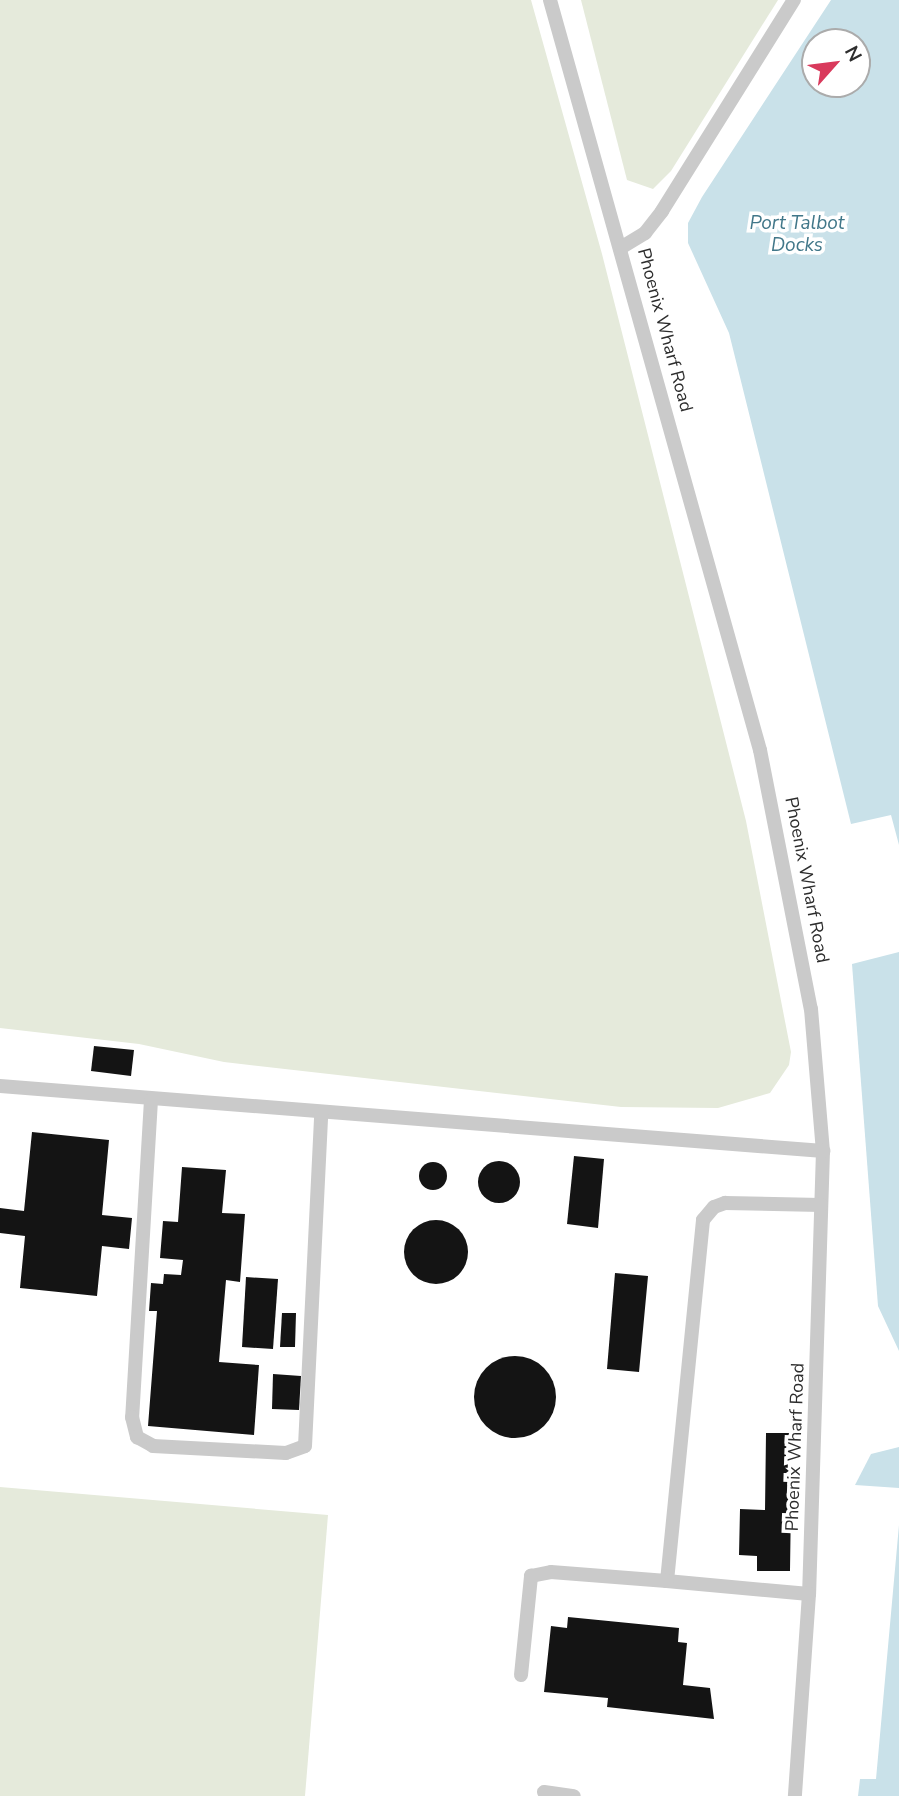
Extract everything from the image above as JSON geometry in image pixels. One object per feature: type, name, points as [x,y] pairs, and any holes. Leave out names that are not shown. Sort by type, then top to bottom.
[{"type":"lane","name":"Phoenix Wharf Road","points":[[550,0],[622,247],[775,813],[811,1009],[823,1151],[809,1594],[795,1796]]},
{"type":"lane","points":[[622,247],[645,233],[662,211],[794,0]]},
{"type":"lane","points":[[0,1086],[823,1151]]},
{"type":"lane","points":[[151,1100],[132,1417],[137,1437],[162,1447],[286,1453],[305,1446],[321,1113]]},
{"type":"lane","points":[[667,1581],[703,1220],[713,1207],[725,1203],[821,1206]]},
{"type":"lane","points":[[521,1675],[531,1576],[551,1572],[809,1594]]},
{"type":"lane","points":[[544,1792],[574,1796]]},
{"type":"shaded area","points":[[0,0],[531,0],[602,254],[746,821],[791,1052],[789,1065],[770,1093],[718,1108],[621,1107],[224,1062],[139,1044],[0,1028]]},
{"type":"shaded area","points":[[581,0],[778,0],[671,171],[653,189],[627,180]]},
{"type":"shaded area","points":[[0,1487],[328,1515],[305,1796],[0,1796]]},
{"type":"water","name":"Port Talbot Docks","points":[[831,0],[899,0],[899,845],[891,815],[851,824],[729,333],[688,243],[688,223],[702,197],[801,46],[801,98],[871,98],[871,28],[813,28]]},
{"type":"water","points":[[899,952],[899,1351],[878,1306],[852,964]]},
{"type":"water","points":[[899,1447],[899,1488],[855,1485],[871,1454]]},
{"type":"water","points":[[899,1525],[899,1796],[858,1796],[860,1779],[876,1779]]},
{"type":"building","points":[[94,1046],[134,1050],[131,1076],[91,1071]]},
{"type":"building","points":[[32,1132],[109,1140],[102,1215],[132,1218],[129,1249],[102,1246],[97,1296],[20,1288],[25,1236],[0,1233],[0,1208],[24,1211]]},
{"type":"building","points":[[574,1156],[604,1159],[598,1228],[567,1224]]},
{"type":"building","points":[[499,1161],[514,1167],[520,1182],[514,1197],[499,1203],[484,1197],[478,1182],[484,1167]]},
{"type":"building","points":[[433,1162],[443,1166],[447,1176],[443,1186],[433,1190],[423,1186],[419,1176],[423,1166]]},
{"type":"building","points":[[182,1167],[226,1170],[222,1213],[245,1214],[240,1282],[226,1280],[219,1362],[259,1365],[254,1435],[148,1426],[157,1311],[149,1311],[151,1283],[163,1284],[164,1274],[181,1275],[183,1260],[160,1258],[163,1221],[178,1222]]},
{"type":"building","points":[[430,1220],[442,1220],[459,1229],[466,1240],[466,1264],[459,1275],[442,1284],[430,1284],[418,1279],[409,1270],[404,1258],[404,1246],[409,1234],[418,1225]]},
{"type":"building","points":[[615,1273],[648,1276],[639,1372],[607,1369]]},
{"type":"building","points":[[246,1277],[278,1279],[273,1349],[242,1347]]},
{"type":"building","points":[[282,1313],[296,1313],[295,1347],[280,1347]]},
{"type":"building","points":[[515,1356],[531,1359],[544,1368],[553,1381],[556,1397],[553,1413],[544,1426],[531,1435],[515,1438],[499,1435],[486,1426],[477,1413],[474,1397],[477,1381],[486,1368],[499,1359]]},
{"type":"building","points":[[273,1374],[301,1376],[299,1410],[272,1409]]},
{"type":"building","points":[[766,1433],[792,1433],[790,1571],[757,1571],[757,1556],[739,1555],[740,1509],[765,1510]]},
{"type":"building","points":[[568,1617],[679,1628],[678,1642],[687,1643],[683,1685],[710,1688],[714,1719],[607,1707],[608,1698],[544,1692],[551,1626],[567,1628]]}]
